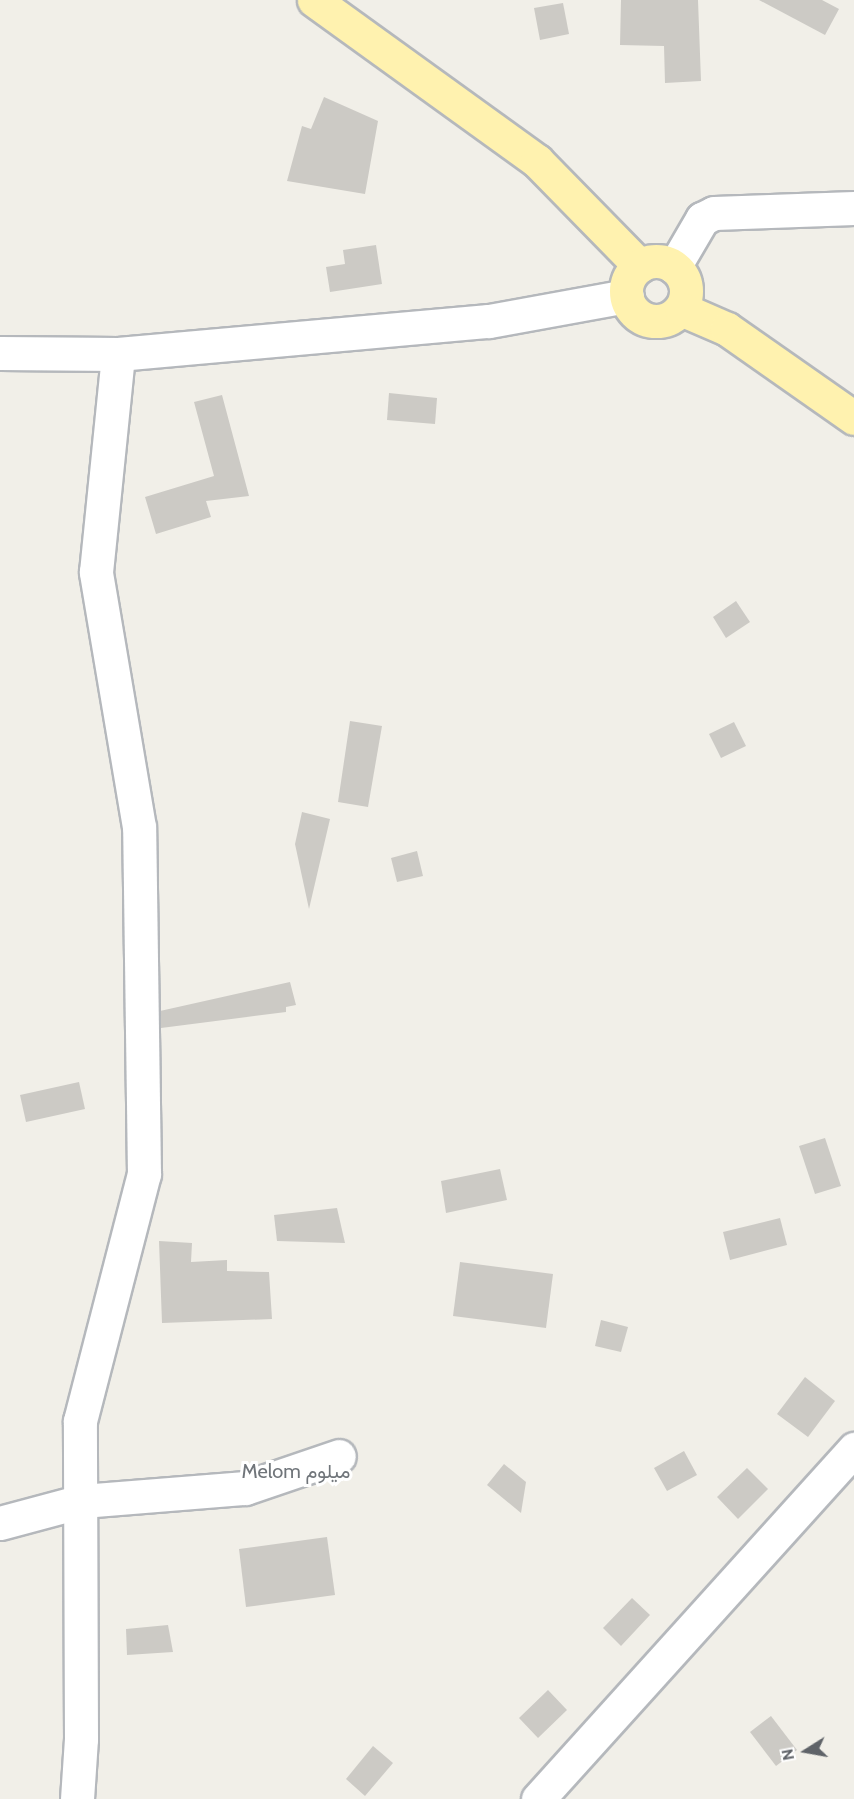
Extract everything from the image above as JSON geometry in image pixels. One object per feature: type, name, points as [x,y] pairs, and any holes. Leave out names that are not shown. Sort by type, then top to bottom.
[{"type":"main road","points":[[314,0],[537,161],[640,266]]},
{"type":"main road","points":[[663,262],[674,267],[686,286],[681,309],[662,321],[650,321],[639,316],[627,296],[627,285],[640,266],[663,262]]},
{"type":"main road","points":[[681,309],[727,329],[854,418]]},
{"type":"street","points":[[674,267],[702,219],[714,213],[854,208]]},
{"type":"street","points":[[0,353],[118,354],[489,321],[627,296]]},
{"type":"street","points":[[77,1799],[82,1501],[80,1421],[144,1174],[139,827],[96,572],[118,354]]},
{"type":"street","points":[[538,1799],[854,1449]]},
{"type":"street","points":[[0,1523],[82,1501],[245,1488],[339,1456]]},
{"type":"building","points":[[621,0],[698,0],[701,81],[665,83],[664,46],[620,45]]},
{"type":"building","points":[[759,0],[822,0],[839,9],[825,35]]},
{"type":"building","points":[[563,3],[569,34],[540,40],[534,8]]},
{"type":"building","points":[[324,97],[378,121],[365,194],[287,181],[302,126],[311,129]]},
{"type":"building","points":[[376,245],[382,284],[330,292],[326,267],[345,264],[343,250]]},
{"type":"building","points":[[389,393],[437,398],[435,424],[387,420]]},
{"type":"building","points":[[222,395],[249,496],[206,501],[211,517],[156,534],[145,497],[214,476],[194,402]]},
{"type":"building","points":[[736,601],[750,622],[726,638],[713,617]]},
{"type":"building","points":[[350,721],[382,726],[368,807],[338,802]]},
{"type":"building","points":[[734,722],[746,746],[721,758],[709,734]]},
{"type":"building","points":[[302,812],[330,819],[309,909],[295,844]]},
{"type":"building","points":[[417,851],[423,876],[397,882],[391,858]]},
{"type":"building","points":[[290,982],[296,1005],[286,1007],[286,1012],[161,1028],[160,1011]]},
{"type":"building","points":[[79,1082],[85,1109],[26,1122],[20,1095]]},
{"type":"building","points":[[825,1138],[841,1186],[815,1194],[799,1146]]},
{"type":"building","points":[[500,1169],[507,1200],[446,1213],[441,1181]]},
{"type":"building","points":[[337,1208],[345,1243],[277,1241],[274,1215]]},
{"type":"building","points":[[780,1218],[787,1245],[730,1260],[723,1232]]},
{"type":"building","points":[[159,1241],[192,1243],[191,1262],[227,1260],[227,1271],[269,1272],[272,1319],[162,1323]]},
{"type":"building","points":[[460,1262],[553,1274],[546,1328],[453,1316]]},
{"type":"building","points":[[601,1320],[628,1327],[621,1352],[595,1346]]},
{"type":"building","points":[[805,1377],[835,1401],[808,1437],[777,1414]]},
{"type":"building","points":[[684,1451],[697,1475],[667,1491],[654,1468]]},
{"type":"building","points":[[504,1464],[526,1482],[521,1513],[487,1485]]},
{"type":"building","points":[[747,1468],[768,1489],[738,1519],[717,1497]]},
{"type":"building","points":[[327,1537],[335,1595],[246,1607],[239,1549]]},
{"type":"building","points":[[632,1598],[650,1615],[621,1646],[603,1628]]},
{"type":"building","points":[[168,1625],[173,1652],[127,1655],[126,1629]]},
{"type":"building","points":[[548,1690],[567,1710],[538,1738],[519,1718]]},
{"type":"building","points":[[771,1716],[797,1750],[776,1766],[750,1732]]},
{"type":"building","points":[[373,1746],[393,1763],[365,1796],[346,1779]]},
{"type":"district","name":"Melom ميلوم","points":[[296,1471]]}]
